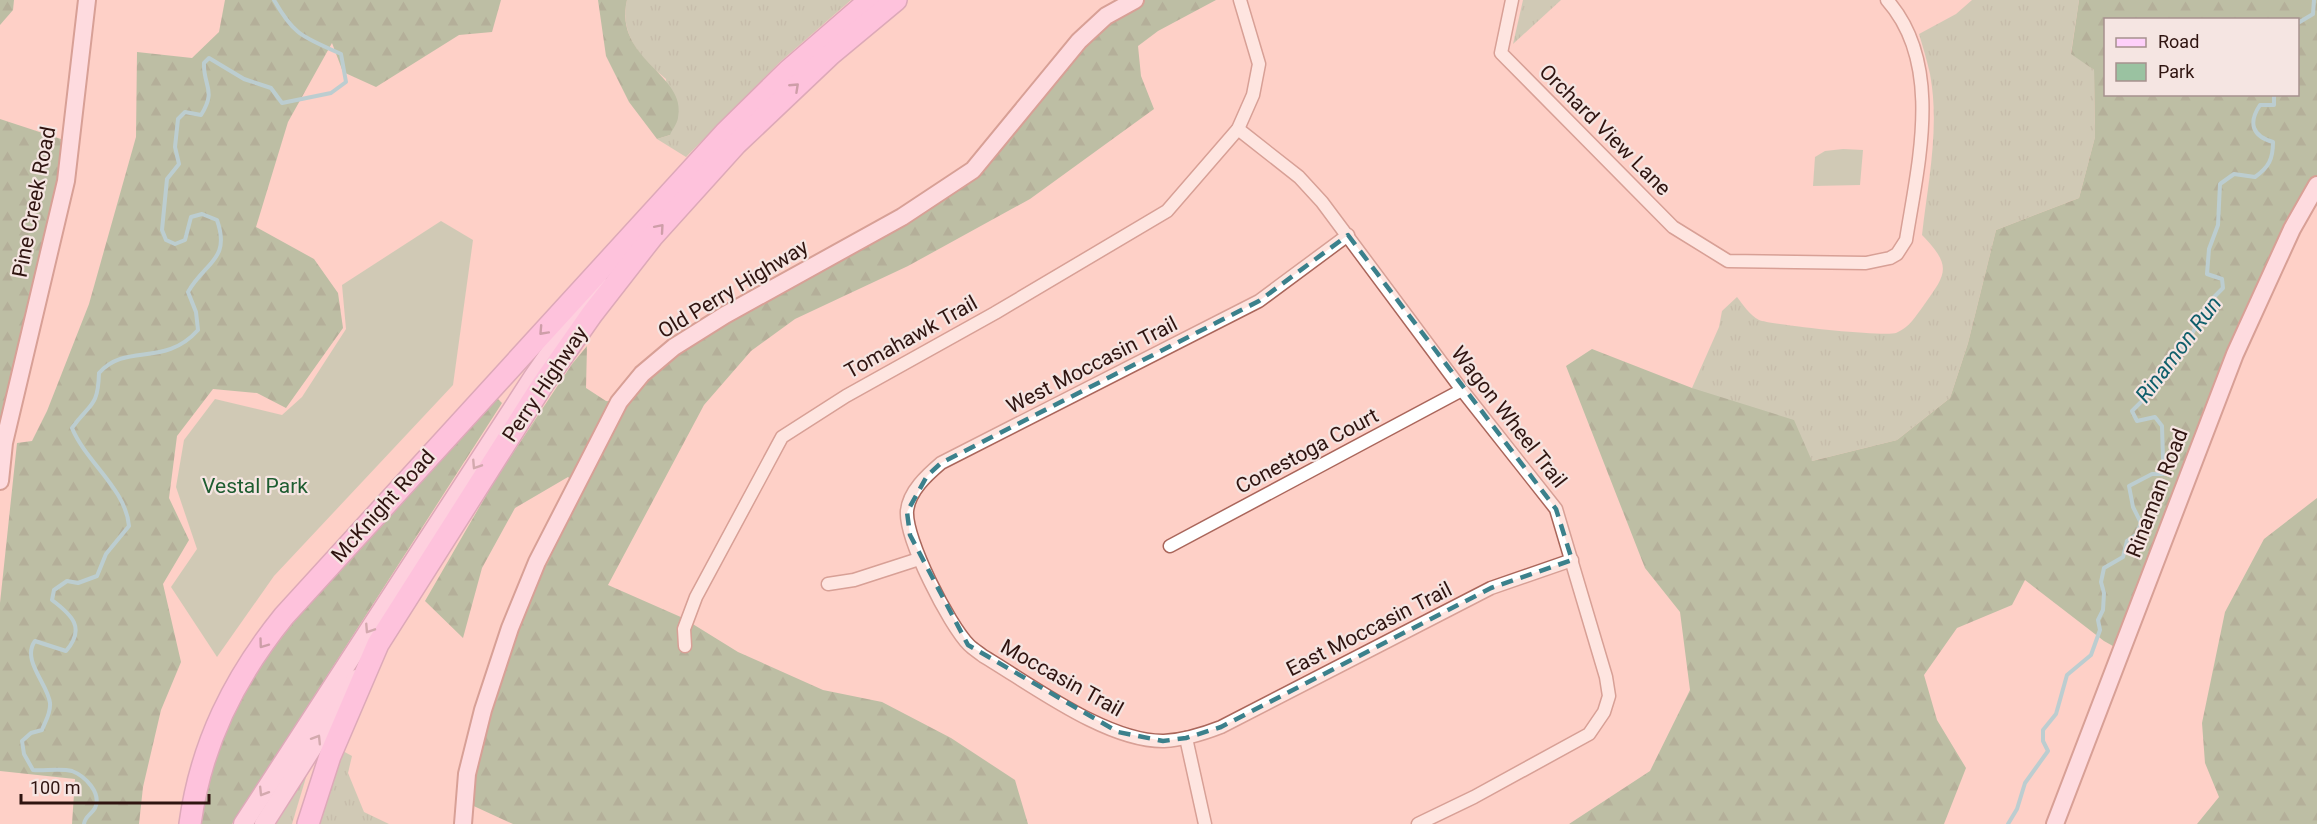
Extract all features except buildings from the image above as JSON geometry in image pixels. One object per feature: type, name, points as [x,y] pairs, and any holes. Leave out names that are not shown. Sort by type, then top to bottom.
[{"type":"highway","name":"Perry Highway","points":[[640,227],[756,102],[870,0]]},
{"type":"highway","name":"Perry Highway","points":[[378,644],[543,384],[630,264],[736,144],[815,68],[896,0]]},
{"type":"highway","name":"McKnight Road","points":[[190,824],[202,764],[217,723],[236,684],[271,633],[516,359],[640,227]]},
{"type":"highway","points":[[308,824],[330,756],[378,644]]},
{"type":"main road","name":"Perry Highway","points":[[243,824],[533,377],[640,227]]},
{"type":"main road","name":"Perry Highway","points":[[264,824],[378,644]]},
{"type":"street","name":"Pine Creek Road","points":[[0,480],[2,442],[66,181],[87,0]]},
{"type":"street","name":"Old Perry Highway","points":[[463,824],[467,774],[483,710],[510,628],[537,562],[619,402],[642,374],[674,347],[725,315],[902,217],[973,170],[1079,41],[1106,16],[1134,0]]},
{"type":"street","points":[[1238,129],[1253,95],[1259,64],[1240,0]]},
{"type":"street","name":"Orchard View Lane","points":[[1512,0],[1501,53],[1673,227],[1728,261],[1866,263],[1890,258],[1897,254],[1906,240],[1922,118],[1919,74],[1910,37],[1902,19],[1887,0]]},
{"type":"street","name":"Wagon Wheel Trail","points":[[1238,129],[1310,187],[1462,390],[1556,509],[1607,686],[1609,696],[1598,725],[1578,742],[1418,824]]},
{"type":"street","name":"Tomahawk Trail","points":[[685,646],[684,629],[696,597],[782,437],[846,396],[995,313],[1167,211],[1238,129]]},
{"type":"street","name":"Rinaman Road","points":[[2055,824],[2235,354],[2292,229],[2317,185]]},
{"type":"street","name":"West Moccasin Trail","points":[[919,559],[910,535],[907,512],[912,495],[941,463],[1258,302],[1348,235]]},
{"type":"street","name":"Conestoga Court","points":[[1170,546],[1462,390]]},
{"type":"street","points":[[828,584],[854,580],[919,559]]},
{"type":"street","name":"Moccasin Trail","points":[[919,559],[956,627],[968,645],[983,656],[1099,724],[1118,732],[1163,741],[1186,738]]},
{"type":"street","name":"East Moccasin Trail","points":[[1186,738],[1221,727],[1491,588],[1572,561]]},
{"type":"street","points":[[1186,738],[1205,824]]},
{"type":"highlighted area","points":[[1348,235],[1556,509],[1572,560],[1491,588],[1221,727],[1186,738],[1163,741],[1118,732],[968,645],[910,535],[907,512],[927,476],[941,463],[1259,301]]},
{"type":"green space","points":[[0,0],[14,0],[13,10],[0,25]]},
{"type":"green space","points":[[225,0],[501,0],[492,32],[459,35],[376,87],[343,72],[332,43],[288,122],[256,227],[314,259],[338,293],[343,328],[286,408],[257,393],[213,389],[177,436],[169,498],[189,540],[163,584],[181,662],[161,710],[143,787],[139,824],[72,824],[75,779],[0,771],[0,603],[17,443],[32,441],[47,411],[89,304],[136,137],[137,52],[192,58],[219,32]]},
{"type":"green space","points":[[598,0],[627,0],[626,20],[630,38],[672,89],[678,103],[678,118],[670,135],[657,139],[629,102],[606,56]]},
{"type":"green space","points":[[627,0],[851,0],[780,62],[686,157],[657,139],[670,135],[666,79],[648,63],[629,35],[625,13]]},
{"type":"green space","points":[[1135,0],[1216,0],[1158,31],[1138,46],[1141,76],[1154,109],[1030,199],[908,266],[795,319],[751,351],[704,405],[608,585],[683,618],[738,652],[823,690],[882,702],[951,738],[1015,780],[1028,824],[513,824],[465,802],[483,710],[576,484],[568,477],[515,508],[482,568],[463,638],[425,601],[495,480],[572,364],[587,346],[586,388],[606,401],[619,402],[642,374],[973,170],[1079,41]]},
{"type":"green space","points":[[1523,0],[1561,0],[1513,44]]},
{"type":"green space","points":[[1972,0],[2079,0],[2071,53],[2094,70],[2095,137],[2079,198],[1996,230],[1968,343],[1950,398],[1897,440],[1812,461],[1692,388],[1719,327],[1722,311],[1737,297],[1759,320],[1805,327],[1887,334],[1896,333],[1905,328],[1924,305],[1938,285],[1943,270],[1938,255],[1922,235],[1932,155],[1934,114],[1930,74],[1919,34],[1956,14]]},
{"type":"green space","points":[[2079,0],[2317,0],[2317,185],[2292,229],[2120,650],[2104,641],[2025,580],[2012,605],[1957,628],[1924,675],[1937,720],[1966,768],[1944,824],[1569,824],[1650,771],[1690,690],[1680,612],[1645,568],[1566,366],[1592,349],[1692,388],[1794,420],[1812,461],[1897,440],[1950,398],[1968,343],[1996,230],[2079,198],[2095,137],[2094,70],[2071,54]]},
{"type":"green space","points":[[0,119],[70,142],[0,442]]},
{"type":"green space","points":[[1863,150],[1860,185],[1813,186],[1815,157],[1825,151]]},
{"type":"green space","name":"Vestal Park","points":[[441,221],[473,240],[453,385],[274,576],[217,657],[171,587],[197,549],[176,487],[184,440],[215,399],[282,415],[302,397],[346,329],[342,285]]},
{"type":"green space","points":[[495,396],[502,403],[232,824],[200,824],[208,780],[221,741],[238,704],[258,670],[308,606]]},
{"type":"green space","points":[[2317,498],[2317,824],[2197,824],[2219,797],[2205,763],[2202,723],[2225,612],[2264,539]]},
{"type":"green space","points":[[341,750],[352,756],[348,773],[364,812],[389,824],[317,824]]},
{"type":"green space","points":[[307,774],[292,824],[276,824]]},
{"type":"waterway","points":[[84,824],[97,802],[91,786],[72,771],[33,770],[24,754],[22,741],[31,733],[42,730],[50,707],[48,696],[31,656],[35,641],[66,651],[75,635],[74,622],[52,600],[54,590],[67,581],[78,583],[97,576],[106,554],[129,526],[121,500],[86,452],[72,428],[95,399],[99,373],[110,364],[122,359],[172,348],[198,330],[196,312],[188,292],[218,252],[221,244],[217,220],[202,214],[191,217],[185,240],[175,244],[166,240],[162,230],[167,179],[179,164],[175,147],[178,119],[185,112],[201,115],[208,100],[204,63],[209,58],[244,79],[271,88],[282,103],[331,93],[346,82],[341,54],[318,44],[295,29],[274,0]]},
{"type":"waterway","name":"Rinamon Run","points":[[2299,22],[2313,14],[2314,0]]},
{"type":"waterway","name":"Rinamon Run","points":[[2008,824],[2017,809],[2025,783],[2048,751],[2043,741],[2043,730],[2056,714],[2067,675],[2091,655],[2100,630],[2098,620],[2103,610],[2104,593],[2101,582],[2104,568],[2123,557],[2127,541],[2136,535],[2141,523],[2133,507],[2129,486],[2152,474],[2165,474],[2170,461],[2163,459],[2162,426],[2155,417],[2137,421],[2132,411],[2143,400],[2192,334],[2207,304],[2223,288],[2222,279],[2207,274],[2209,249],[2218,225],[2220,184],[2234,174],[2255,177],[2264,170],[2269,162],[2273,142],[2260,136],[2253,123],[2260,105],[2274,105],[2274,96]]}]
